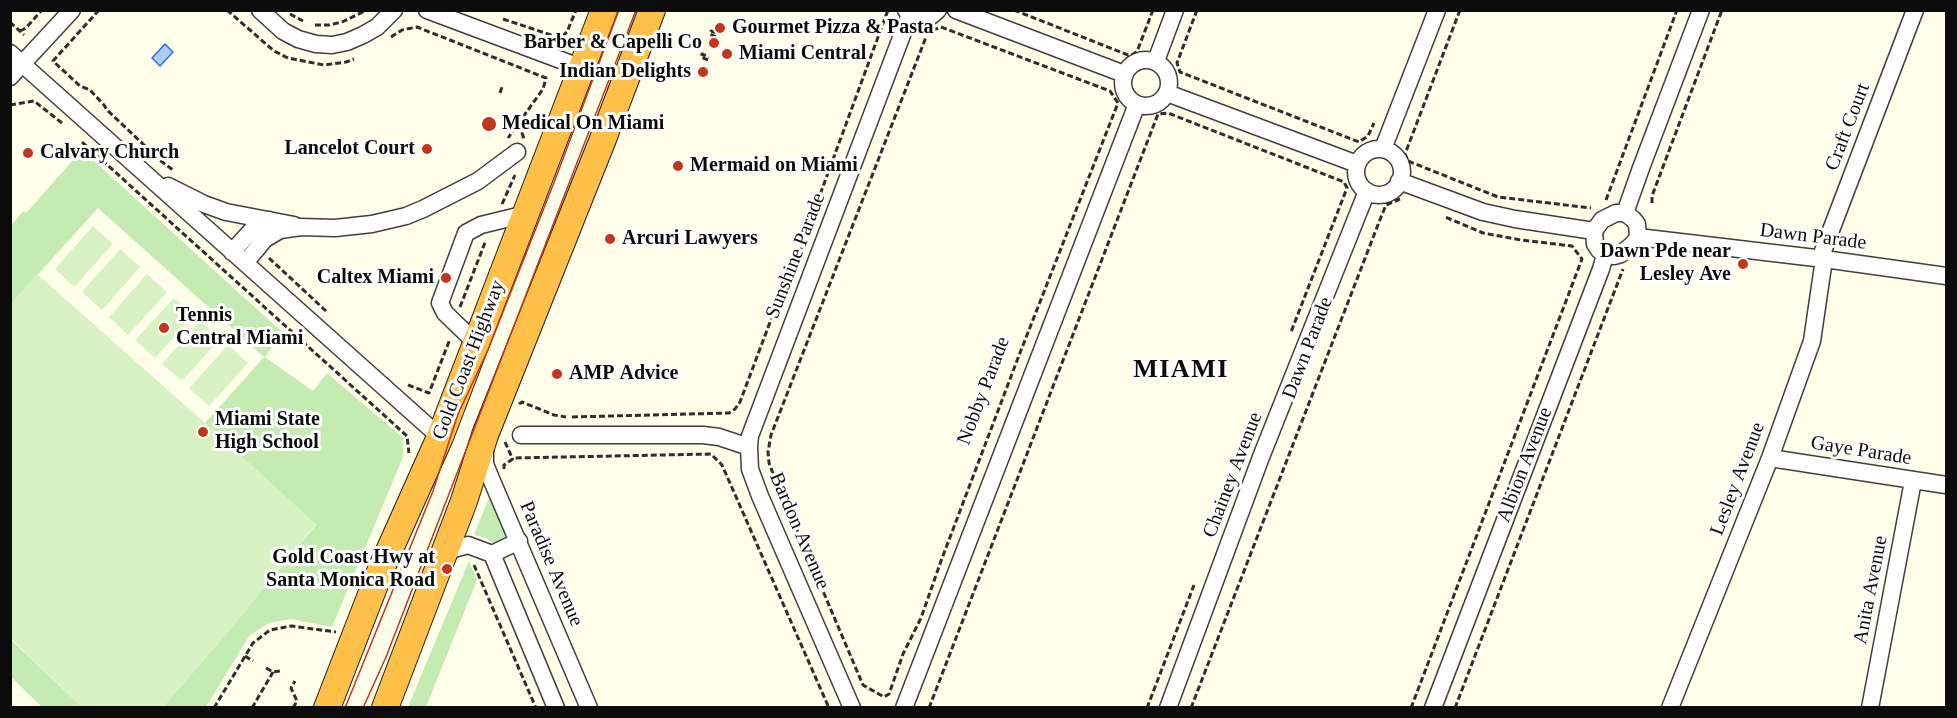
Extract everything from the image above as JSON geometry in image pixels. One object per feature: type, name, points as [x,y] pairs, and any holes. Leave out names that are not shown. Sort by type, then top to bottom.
[{"type":"highway","name":"Gold Coast Highway","points":[[327,708],[381,569],[440,437],[604,10]]},
{"type":"highway","points":[[385,708],[464,501],[485,435],[652,10]]},
{"type":"street","points":[[10,76],[16,58],[72,10]]},
{"type":"street","points":[[260,10],[283,31],[298,39],[332,45],[347,42],[377,27],[393,10]]},
{"type":"street","points":[[427,10],[582,68]]},
{"type":"street","points":[[908,12],[923,17],[930,16],[938,10]]},
{"type":"street","points":[[956,10],[1124,74]]},
{"type":"street","points":[[1156,61],[1175,10]]},
{"type":"street","points":[[1383,149],[1437,10]]},
{"type":"street","points":[[1625,213],[1701,10]]},
{"type":"street","name":"Craft Court","points":[[1822,259],[1914,10]]},
{"type":"street","name":"Sunshine Parade","points":[[749,447],[750,436],[908,12]]},
{"type":"street","points":[[16,58],[440,437]]},
{"type":"street","points":[[1140,61],[1156,61],[1168,74],[1167,93],[1155,104],[1147,106],[1137,104],[1127,95],[1124,88],[1124,74],[1131,65],[1140,61]]},
{"type":"street","points":[[1167,93],[1357,164]]},
{"type":"street","name":"Nobby Parade","points":[[904,708],[1137,104]]},
{"type":"street","points":[[1372,149],[1383,149],[1394,154],[1400,163],[1399,181],[1394,189],[1387,193],[1374,194],[1359,184],[1356,177],[1357,164],[1364,154],[1372,149]]},
{"type":"street","points":[[141,170],[204,204],[236,214],[301,227],[335,228],[372,224],[406,216],[478,181],[520,153]]},
{"type":"street","points":[[1399,181],[1483,212],[1594,231]]},
{"type":"street","name":"Chainey Avenue","points":[[1168,708],[1262,457],[1367,191]]},
{"type":"street","points":[[1616,213],[1625,213],[1637,224],[1638,237],[1621,254],[1605,255],[1595,244],[1594,231],[1602,220],[1616,213]]},
{"type":"street","points":[[476,343],[445,313],[440,303],[462,243],[466,233],[474,228],[526,214]]},
{"type":"street","points":[[238,257],[253,229],[269,220]]},
{"type":"street","points":[[238,257],[273,233],[301,227]]},
{"type":"street","name":"Dawn Parade","points":[[1638,237],[1947,276]]},
{"type":"street","name":"Albion Avenue","points":[[1433,708],[1605,255]]},
{"type":"street","name":"Lesley Avenue","points":[[1670,708],[1770,458],[1812,341],[1822,259]]},
{"type":"street","name":"Paradise Avenue","points":[[485,435],[485,464],[589,708]]},
{"type":"street","points":[[521,435],[704,435],[719,437],[749,447]]},
{"type":"street","name":"Bardon Avenue","points":[[749,447],[750,469],[760,496],[852,708]]},
{"type":"street","name":"Gaye Parade","points":[[1770,458],[1913,481],[1947,484]]},
{"type":"street","name":"Anita Avenue","points":[[1870,708],[1913,481]]},
{"type":"street","points":[[443,552],[468,545],[492,554],[519,541]]},
{"type":"street","points":[[492,554],[556,708]]},
{"type":"path","points":[[20,31],[26,28],[42,10]]},
{"type":"path","points":[[99,10],[53,61],[80,86],[90,90],[107,110],[161,161],[178,173]]},
{"type":"path","points":[[227,10],[274,51],[288,58],[324,65],[346,62],[361,56]]},
{"type":"path","points":[[286,10],[303,22],[316,26],[342,22],[367,10]]},
{"type":"path","points":[[493,16],[560,38],[567,32],[576,10]]},
{"type":"path","name":"Sunshine Parade","points":[[729,413],[740,402],[784,285],[802,247],[888,10]]},
{"type":"path","points":[[1014,10],[1128,55],[1134,54],[1138,49],[1153,10]]},
{"type":"path","points":[[1197,10],[1177,63],[1180,72],[1359,142],[1368,136]]},
{"type":"path","points":[[1460,10],[1405,154],[1408,160],[1498,197],[1600,207],[1606,200],[1677,10]]},
{"type":"path","points":[[1652,203],[1655,187],[1722,10]]},
{"type":"path","points":[[10,22],[24,35]]},
{"type":"path","points":[[384,41],[402,30],[417,27],[546,78],[543,89],[501,146]]},
{"type":"path","name":"Sunshine Parade","points":[[768,452],[771,435],[928,32],[941,27],[1110,91],[1114,97]]},
{"type":"path","points":[[500,93],[502,87]]},
{"type":"path","name":"Nobby Parade","points":[[884,697],[889,694],[903,654],[921,618],[1014,369],[1118,103],[1114,97]]},
{"type":"path","points":[[10,105],[34,101],[66,127]]},
{"type":"path","points":[[929,708],[1158,114],[1168,113],[1232,138],[1344,182],[1347,188]]},
{"type":"path","points":[[429,393],[469,281],[520,153],[518,122]]},
{"type":"path","points":[[82,142],[407,436],[408,445]]},
{"type":"path","name":"Dawn Parade","points":[[1191,708],[1386,205]]},
{"type":"path","name":"Albion Avenue","points":[[1411,708],[1577,274],[1582,259],[1577,252]]},
{"type":"path","name":"Albion Avenue","points":[[1455,708],[1623,268]]},
{"type":"path","name":"Bardon Avenue","points":[[768,452],[769,463],[778,486],[863,685],[884,697]]},
{"type":"path","points":[[504,465],[514,458],[711,454],[722,465],[829,708]]},
{"type":"path","points":[[468,563],[475,565],[536,708]]},
{"type":"path","points":[[214,708],[245,656],[261,635],[280,627],[304,627],[338,633]]},
{"type":"path","points":[[245,656],[253,661]]},
{"type":"path","points":[[266,668],[273,672],[280,671]]},
{"type":"path","points":[[252,708],[273,672]]},
{"type":"path","points":[[293,708],[297,701],[291,688],[295,681]]},
{"type":"green space","points":[[82,150],[282,332],[265,357],[313,391],[327,373],[403,438],[403,457],[332,627],[291,619],[269,623],[250,635],[206,707],[163,707],[316,525],[205,423],[264,357],[98,208],[11,304],[11,226],[23,211],[26,213]]},
{"type":"green space","points":[[93,226],[113,244],[74,287],[55,269]]},
{"type":"green space","points":[[120,249],[140,267],[102,310],[82,292]]},
{"type":"green space","points":[[37,274],[316,524],[226,635],[163,707],[82,707],[11,639],[11,304]]},
{"type":"green space","points":[[147,274],[167,292],[128,335],[109,317]]},
{"type":"green space","name":"Tennis Central Miami","points":[[174,298],[194,315],[155,358],[135,340]]},
{"type":"green space","points":[[200,321],[220,339],[182,381],[162,364]]},
{"type":"green space","points":[[228,345],[248,363],[209,406],[189,388]]},
{"type":"green space","points":[[490,495],[510,534],[495,545],[486,538],[474,535]]},
{"type":"green space","points":[[469,561],[477,580],[426,707],[408,707]]},
{"type":"green space","points":[[10,639],[82,707],[42,707],[11,677]]},
{"type":"water","points":[[165,44],[173,52],[160,66],[152,58]]},
{"type":"tram line","points":[[345,708],[433,491],[458,414],[488,350],[619,10]]},
{"type":"tram line","points":[[363,708],[386,657],[636,10]]},
{"type":"place","name":"Gourmet Pizza & Pasta","points":[[720,28]]},
{"type":"place","name":"Barber & Capelli Co","points":[[714,43]]},
{"type":"place","name":"Miami Central","points":[[727,54]]},
{"type":"place","name":"Indian Delights","points":[[703,72]]},
{"type":"place","name":"Medical On Miami","points":[[489,124]]},
{"type":"place","name":"Lancelot Court","points":[[427,149]]},
{"type":"place","name":"Calvary Church","points":[[28,153]]},
{"type":"place","name":"Mermaid on Miami","points":[[678,166]]},
{"type":"place","name":"Arcuri Lawyers","points":[[610,239]]},
{"type":"place","name":"Dawn Pde near Lesley Ave","points":[[1743,264]]},
{"type":"place","name":"Caltex Miami","points":[[446,278]]},
{"type":"place","name":"Tennis Central Miami","points":[[164,328]]},
{"type":"place","name":"AMP Advice","points":[[557,374]]},
{"type":"place","name":"Miami State High School","points":[[203,432]]},
{"type":"place","name":"Gold Coast Hwy at Santa Monica Road","points":[[447,569]]},
{"type":"district","name":"MIAMI","points":[[1181,370]]}]
